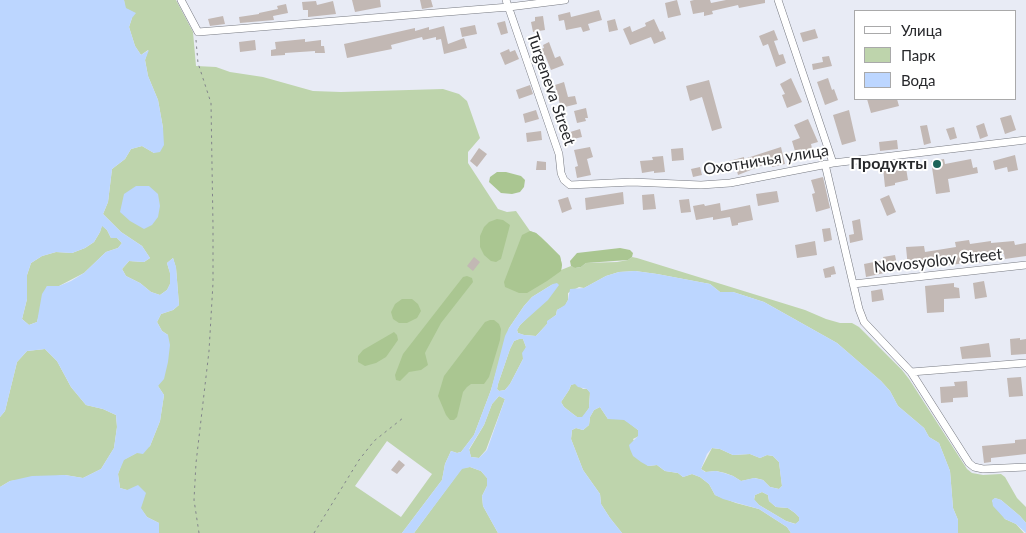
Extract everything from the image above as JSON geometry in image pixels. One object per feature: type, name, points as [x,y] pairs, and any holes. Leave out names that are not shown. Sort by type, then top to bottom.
[{"type":"street","points":[[180,0],[198,32],[565,0]]},
{"type":"street","points":[[778,0],[829,164],[859,309],[864,322],[911,372],[969,463],[974,467],[983,469],[1026,467]]},
{"type":"street","name":"Turgeneva Street","points":[[508,4],[559,154],[561,173],[564,180],[570,186]]},
{"type":"street","name":"Охотничья улица","points":[[570,186],[632,182],[693,185],[724,184],[829,164],[1026,140]]},
{"type":"street","name":"Novosyolov Street","points":[[854,284],[1026,265]]},
{"type":"street","points":[[911,372],[1026,363]]},
{"type":"path","points":[[198,32],[196,42],[198,63],[211,103],[213,226],[213,283],[209,351],[196,463],[194,500],[199,533]]},
{"type":"path","points":[[314,533],[359,460],[374,441],[403,418]]},
{"type":"green space","points":[[124,0],[176,0],[193,32],[196,66],[216,67],[230,72],[263,77],[313,91],[443,89],[459,94],[467,101],[480,138],[468,152],[468,163],[498,209],[507,212],[516,211],[530,231],[541,237],[560,256],[561,270],[571,266],[581,267],[586,263],[617,262],[628,260],[632,257],[805,310],[826,319],[840,323],[852,323],[859,327],[909,379],[967,469],[972,473],[983,475],[1001,474],[1005,477],[1017,498],[1026,507],[1026,523],[1001,500],[995,498],[992,501],[1005,519],[1016,524],[1024,533],[958,533],[958,520],[953,508],[950,471],[939,443],[929,437],[924,428],[898,406],[890,391],[881,381],[837,343],[764,302],[733,292],[720,292],[710,284],[635,271],[619,272],[606,276],[584,288],[579,287],[568,293],[568,300],[565,306],[557,310],[556,315],[548,321],[536,336],[524,335],[518,333],[517,330],[553,284],[532,297],[509,328],[491,390],[474,435],[461,452],[451,451],[445,464],[442,480],[402,533],[159,533],[159,523],[147,517],[127,490],[120,488],[118,474],[123,460],[150,446],[160,421],[164,395],[158,386],[168,335],[162,331],[157,322],[161,314],[173,310],[179,305],[176,268],[173,258],[167,263],[170,273],[170,284],[167,290],[160,295],[151,292],[140,283],[126,276],[122,269],[129,261],[144,262],[150,258],[142,246],[121,232],[103,214],[108,202],[112,169],[125,159],[131,149],[142,146],[154,153],[163,128],[158,100],[148,76],[145,60],[148,50],[141,55],[135,46],[129,27],[132,18],[125,8]],"holes":[[[387,441],[432,474],[401,517],[355,486]]]},
{"type":"green space","points":[[497,172],[521,176],[525,180],[524,187],[520,192],[512,194],[501,193],[489,182],[490,177]]},
{"type":"green space","points":[[497,219],[503,220],[510,225],[501,259],[496,262],[491,261],[484,255],[480,247],[480,236],[484,227],[489,222]]},
{"type":"green space","points":[[102,225],[111,238],[117,238],[122,243],[118,248],[106,252],[84,273],[59,286],[47,286],[37,322],[29,325],[22,319],[27,299],[27,275],[31,263],[42,256],[56,252],[72,253],[85,248],[94,242]]},
{"type":"green space","points":[[530,231],[536,233],[560,256],[561,271],[527,293],[519,293],[505,287],[504,282],[522,235]]},
{"type":"green space","points":[[620,248],[630,250],[633,253],[632,257],[628,260],[586,263],[581,267],[575,268],[571,266],[570,261],[577,253]]},
{"type":"green space","points":[[463,277],[472,278],[473,282],[441,323],[425,353],[428,365],[421,370],[409,372],[400,381],[396,380],[395,375],[403,354]]},
{"type":"green space","points":[[402,299],[412,299],[418,304],[421,311],[417,318],[407,323],[399,323],[393,319],[391,312],[395,304]]},
{"type":"green space","points":[[494,320],[499,324],[501,329],[500,340],[489,377],[484,384],[471,384],[467,387],[463,392],[457,417],[454,420],[450,420],[438,396],[444,376],[485,322]]},
{"type":"green space","points":[[394,332],[398,340],[386,357],[376,363],[365,366],[358,362],[358,356],[363,350]]},
{"type":"green space","points":[[523,339],[526,347],[523,359],[510,384],[505,390],[499,391],[497,389],[498,384],[510,349],[514,341]]},
{"type":"green space","points":[[45,349],[57,361],[71,387],[86,405],[103,409],[116,415],[117,427],[114,448],[101,469],[83,478],[65,475],[10,481],[0,487],[0,417],[5,411],[17,362],[27,351]]},
{"type":"green space","points":[[576,383],[590,392],[589,408],[583,417],[577,417],[564,407],[561,402],[571,385]]},
{"type":"green space","points":[[499,396],[505,399],[486,450],[479,458],[471,457],[469,450],[484,425],[492,404]]},
{"type":"green space","points":[[600,407],[608,419],[624,419],[638,430],[639,436],[633,439],[648,466],[657,465],[665,471],[678,473],[683,477],[692,474],[700,477],[709,484],[715,495],[759,509],[787,527],[791,533],[622,533],[601,504],[600,494],[583,470],[571,439],[572,430],[576,428],[583,430],[589,425],[590,417],[594,410]]},
{"type":"green space","points":[[712,448],[720,449],[733,455],[750,454],[760,458],[767,455],[773,456],[779,462],[782,486],[779,489],[770,487],[763,480],[755,478],[741,481],[725,473],[716,471],[706,472],[701,469]]},
{"type":"green space","points":[[470,467],[481,471],[487,478],[487,486],[482,496],[483,506],[498,533],[414,533],[462,468]]},
{"type":"green space","points":[[762,492],[768,495],[769,501],[776,507],[788,508],[795,513],[799,517],[799,521],[796,524],[786,521],[759,505],[754,500],[755,495]]},
{"type":"water","points":[[0,0],[124,0],[126,8],[136,13],[129,27],[135,46],[141,55],[149,50],[145,60],[148,76],[158,100],[164,145],[160,152],[154,153],[142,146],[131,149],[125,159],[112,169],[108,202],[103,214],[121,232],[142,246],[150,258],[144,262],[129,261],[122,269],[126,276],[140,283],[151,292],[160,295],[167,290],[170,284],[170,273],[167,263],[173,258],[176,267],[179,305],[173,310],[161,314],[157,322],[162,331],[168,335],[170,345],[164,379],[158,386],[164,395],[160,421],[150,446],[143,454],[137,453],[124,460],[118,474],[120,488],[127,490],[138,485],[146,493],[141,508],[147,517],[159,523],[159,533],[0,533],[0,487],[10,481],[32,476],[65,475],[83,478],[101,469],[114,448],[117,427],[116,415],[103,409],[86,405],[71,387],[57,361],[45,349],[27,351],[17,362],[5,411],[0,417]],"holes":[[[102,226],[107,230],[111,238],[117,238],[122,243],[118,248],[106,252],[84,273],[71,281],[59,286],[47,286],[42,294],[37,322],[29,325],[22,319],[27,299],[27,275],[31,263],[42,256],[56,252],[72,253],[85,248],[94,242]]]},
{"type":"water","points":[[136,186],[149,186],[158,194],[160,206],[158,217],[152,225],[144,229],[130,221],[120,212],[124,194]]},
{"type":"water","points":[[635,271],[710,284],[720,292],[733,292],[764,302],[837,343],[881,381],[890,391],[898,406],[924,428],[929,437],[939,443],[950,471],[953,508],[958,520],[958,533],[791,533],[787,527],[759,509],[715,495],[709,484],[700,477],[692,474],[683,477],[678,473],[665,471],[657,465],[648,466],[641,462],[633,456],[629,445],[638,436],[638,430],[624,420],[608,419],[600,407],[594,410],[590,417],[589,425],[583,430],[576,428],[572,430],[571,439],[583,470],[600,494],[601,504],[622,533],[498,533],[483,506],[482,496],[487,486],[487,478],[481,471],[470,467],[462,469],[414,533],[402,533],[442,480],[445,464],[451,451],[461,452],[474,435],[491,390],[505,336],[524,306],[532,297],[553,284],[557,283],[559,285],[548,300],[520,325],[517,330],[518,333],[524,335],[536,336],[547,324],[547,321],[556,315],[557,310],[565,305],[570,289],[584,288],[606,276],[619,272]],"holes":[[[523,339],[526,347],[522,353],[523,359],[510,384],[505,390],[499,391],[497,389],[498,384],[514,341]],[[575,384],[578,387],[587,389],[590,393],[589,408],[582,417],[577,417],[564,407],[561,402],[571,385]],[[499,396],[505,399],[487,450],[479,458],[471,457],[469,449],[484,425],[492,404]],[[712,448],[720,449],[733,455],[750,454],[760,458],[767,455],[773,456],[779,462],[782,486],[779,489],[770,487],[763,480],[754,478],[741,481],[724,473],[716,471],[705,472],[701,469],[707,454]],[[762,492],[768,495],[769,501],[776,507],[788,508],[795,513],[799,517],[799,521],[795,524],[786,521],[759,505],[754,499],[755,495]]]},
{"type":"water","points":[[995,498],[1001,500],[1020,516],[1026,523],[1026,533],[1016,524],[1005,519],[993,506],[992,500]]},
{"type":"building","points":[[352,0],[380,0],[381,7],[355,12]]},
{"type":"building","points":[[420,0],[431,0],[433,7],[422,9]]},
{"type":"building","points":[[677,0],[681,15],[668,18],[665,3]]},
{"type":"building","points":[[710,0],[711,3],[726,0],[765,0],[765,3],[739,8],[738,5],[712,11],[713,14],[704,16],[704,12],[693,14],[690,1]]},
{"type":"building","points":[[316,1],[317,5],[333,1],[336,14],[308,17],[308,10],[303,10],[302,2]]},
{"type":"building","points":[[286,4],[288,13],[273,16],[274,20],[240,23],[239,17],[278,9],[277,6]]},
{"type":"building","points":[[599,10],[602,20],[588,24],[590,30],[583,32],[581,27],[566,30],[564,20],[559,21],[558,15],[570,12],[571,17]]},
{"type":"building","points":[[223,16],[225,24],[210,26],[208,19]]},
{"type":"building","points":[[543,16],[545,30],[533,32],[531,22],[535,21],[535,17]]},
{"type":"building","points":[[615,19],[618,30],[609,32],[607,21]]},
{"type":"building","points":[[654,19],[660,32],[663,31],[666,39],[654,44],[651,37],[630,45],[623,29],[630,26],[632,32],[646,26],[645,23]]},
{"type":"building","points":[[505,21],[508,33],[501,35],[497,23]]},
{"type":"building","points":[[475,25],[477,34],[462,37],[460,28]]},
{"type":"building","points":[[444,26],[448,44],[464,38],[467,48],[444,54],[441,39],[436,40],[436,37],[423,40],[422,37],[391,45],[392,49],[347,58],[344,44],[415,28],[415,31],[429,27],[429,30]]},
{"type":"building","points":[[815,29],[818,38],[803,42],[800,33]]},
{"type":"building","points":[[774,30],[778,40],[774,41],[779,55],[783,54],[786,63],[776,67],[768,44],[763,46],[759,36]]},
{"type":"building","points":[[305,39],[305,42],[321,40],[321,46],[324,46],[325,53],[315,53],[315,51],[271,56],[271,50],[276,49],[275,42]]},
{"type":"building","points":[[255,40],[256,50],[240,52],[239,42]]},
{"type":"building","points":[[549,42],[555,58],[560,56],[564,65],[551,70],[545,55],[543,56],[540,49],[544,48],[543,45]]},
{"type":"building","points":[[509,49],[510,52],[515,50],[519,59],[505,65],[500,53]]},
{"type":"building","points":[[829,56],[832,66],[813,70],[812,64],[823,62],[822,57]]},
{"type":"building","points":[[791,78],[802,102],[787,108],[782,95],[785,94],[780,84]]},
{"type":"building","points":[[828,78],[838,100],[825,105],[817,82]]},
{"type":"building","points":[[709,80],[722,128],[712,131],[702,97],[690,101],[686,86]]},
{"type":"building","points":[[564,82],[568,97],[575,96],[577,104],[561,108],[555,85]]},
{"type":"building","points":[[530,85],[533,94],[519,99],[516,90]]},
{"type":"building","points":[[867,100],[897,100],[899,106],[871,113]]},
{"type":"building","points":[[586,108],[588,118],[585,118],[586,121],[577,123],[574,111]]},
{"type":"building","points":[[536,110],[539,119],[525,123],[523,114]]},
{"type":"building","points":[[849,110],[856,141],[842,145],[833,115]]},
{"type":"building","points":[[1011,115],[1016,130],[1005,134],[1000,118]]},
{"type":"building","points":[[808,119],[818,142],[811,144],[813,153],[797,158],[792,141],[800,138],[794,125]]},
{"type":"building","points":[[984,123],[988,136],[980,139],[976,126]]},
{"type":"building","points":[[927,125],[931,143],[924,145],[920,126]]},
{"type":"building","points":[[954,127],[957,138],[950,140],[946,129]]},
{"type":"building","points":[[580,129],[582,137],[569,140],[567,133]]},
{"type":"building","points":[[541,131],[542,140],[527,142],[526,133]]},
{"type":"building","points":[[897,140],[898,149],[880,151],[879,142]]},
{"type":"building","points":[[590,147],[593,157],[587,159],[591,175],[577,178],[575,167],[578,166],[574,150]]},
{"type":"building","points":[[781,147],[785,164],[772,167],[771,162],[738,175],[736,167],[723,170],[722,163],[744,157],[744,159]]},
{"type":"building","points":[[479,148],[487,154],[477,167],[470,161]]},
{"type":"building","points":[[683,148],[684,160],[672,161],[671,149]]},
{"type":"building","points":[[1015,155],[1018,170],[1008,172],[1007,167],[995,170],[993,161]]},
{"type":"building","points":[[663,156],[665,172],[642,173],[640,161],[653,160],[652,157]]},
{"type":"building","points":[[944,159],[945,164],[971,159],[973,168],[977,167],[978,173],[948,179],[950,192],[936,194],[931,161]]},
{"type":"building","points":[[537,161],[546,162],[546,170],[536,170]]},
{"type":"building","points":[[700,167],[702,175],[693,177],[691,169]]},
{"type":"building","points":[[893,167],[894,171],[906,168],[908,180],[885,187],[883,168]]},
{"type":"building","points":[[823,177],[830,208],[816,212],[812,194],[815,193],[811,180]]},
{"type":"building","points":[[777,191],[779,202],[758,206],[756,194]]},
{"type":"building","points":[[623,192],[624,204],[586,210],[585,198]]},
{"type":"building","points":[[654,194],[656,209],[643,210],[642,195]]},
{"type":"building","points":[[889,195],[896,212],[887,216],[880,199]]},
{"type":"building","points":[[568,197],[572,209],[562,213],[558,200]]},
{"type":"building","points":[[689,199],[691,212],[681,213],[679,200]]},
{"type":"building","points":[[720,203],[721,211],[750,205],[753,220],[732,226],[730,217],[696,220],[693,206]]},
{"type":"building","points":[[860,219],[863,240],[850,243],[849,235],[854,234],[852,221]]},
{"type":"building","points":[[830,228],[832,240],[824,242],[822,229]]},
{"type":"building","points":[[969,240],[970,244],[991,241],[991,243],[1014,241],[1015,245],[1026,243],[1026,256],[1005,259],[1004,254],[1001,253],[988,255],[989,261],[977,263],[977,261],[932,268],[932,265],[908,268],[906,247],[924,246],[925,252],[956,247],[955,242]]},
{"type":"building","points":[[815,241],[817,255],[797,258],[795,245]]},
{"type":"building","points":[[895,255],[898,270],[866,277],[864,264],[884,260],[883,257]]},
{"type":"building","points":[[474,257],[480,262],[473,271],[467,266]]},
{"type":"building","points":[[834,266],[836,274],[825,278],[823,269]]},
{"type":"building","points":[[984,281],[987,297],[975,299],[973,283]]},
{"type":"building","points":[[954,283],[954,287],[959,288],[960,298],[944,299],[944,312],[927,313],[925,286]]},
{"type":"building","points":[[882,289],[884,300],[872,302],[871,291]]},
{"type":"building","points":[[1020,338],[1020,340],[1026,339],[1026,354],[1011,355],[1010,339]]},
{"type":"building","points":[[989,343],[991,357],[962,359],[960,347]]},
{"type":"building","points":[[1021,377],[1023,396],[1009,397],[1007,378]]},
{"type":"building","points":[[967,381],[968,397],[953,398],[953,402],[941,403],[940,387],[955,386],[954,382]]},
{"type":"building","points":[[1026,439],[1026,454],[991,458],[991,462],[984,463],[982,446],[1015,443],[1015,440]]},
{"type":"building","points":[[399,460],[405,465],[397,474],[391,470]]},
{"type":"place","name":"Продукты","points":[[937,164]]}]
